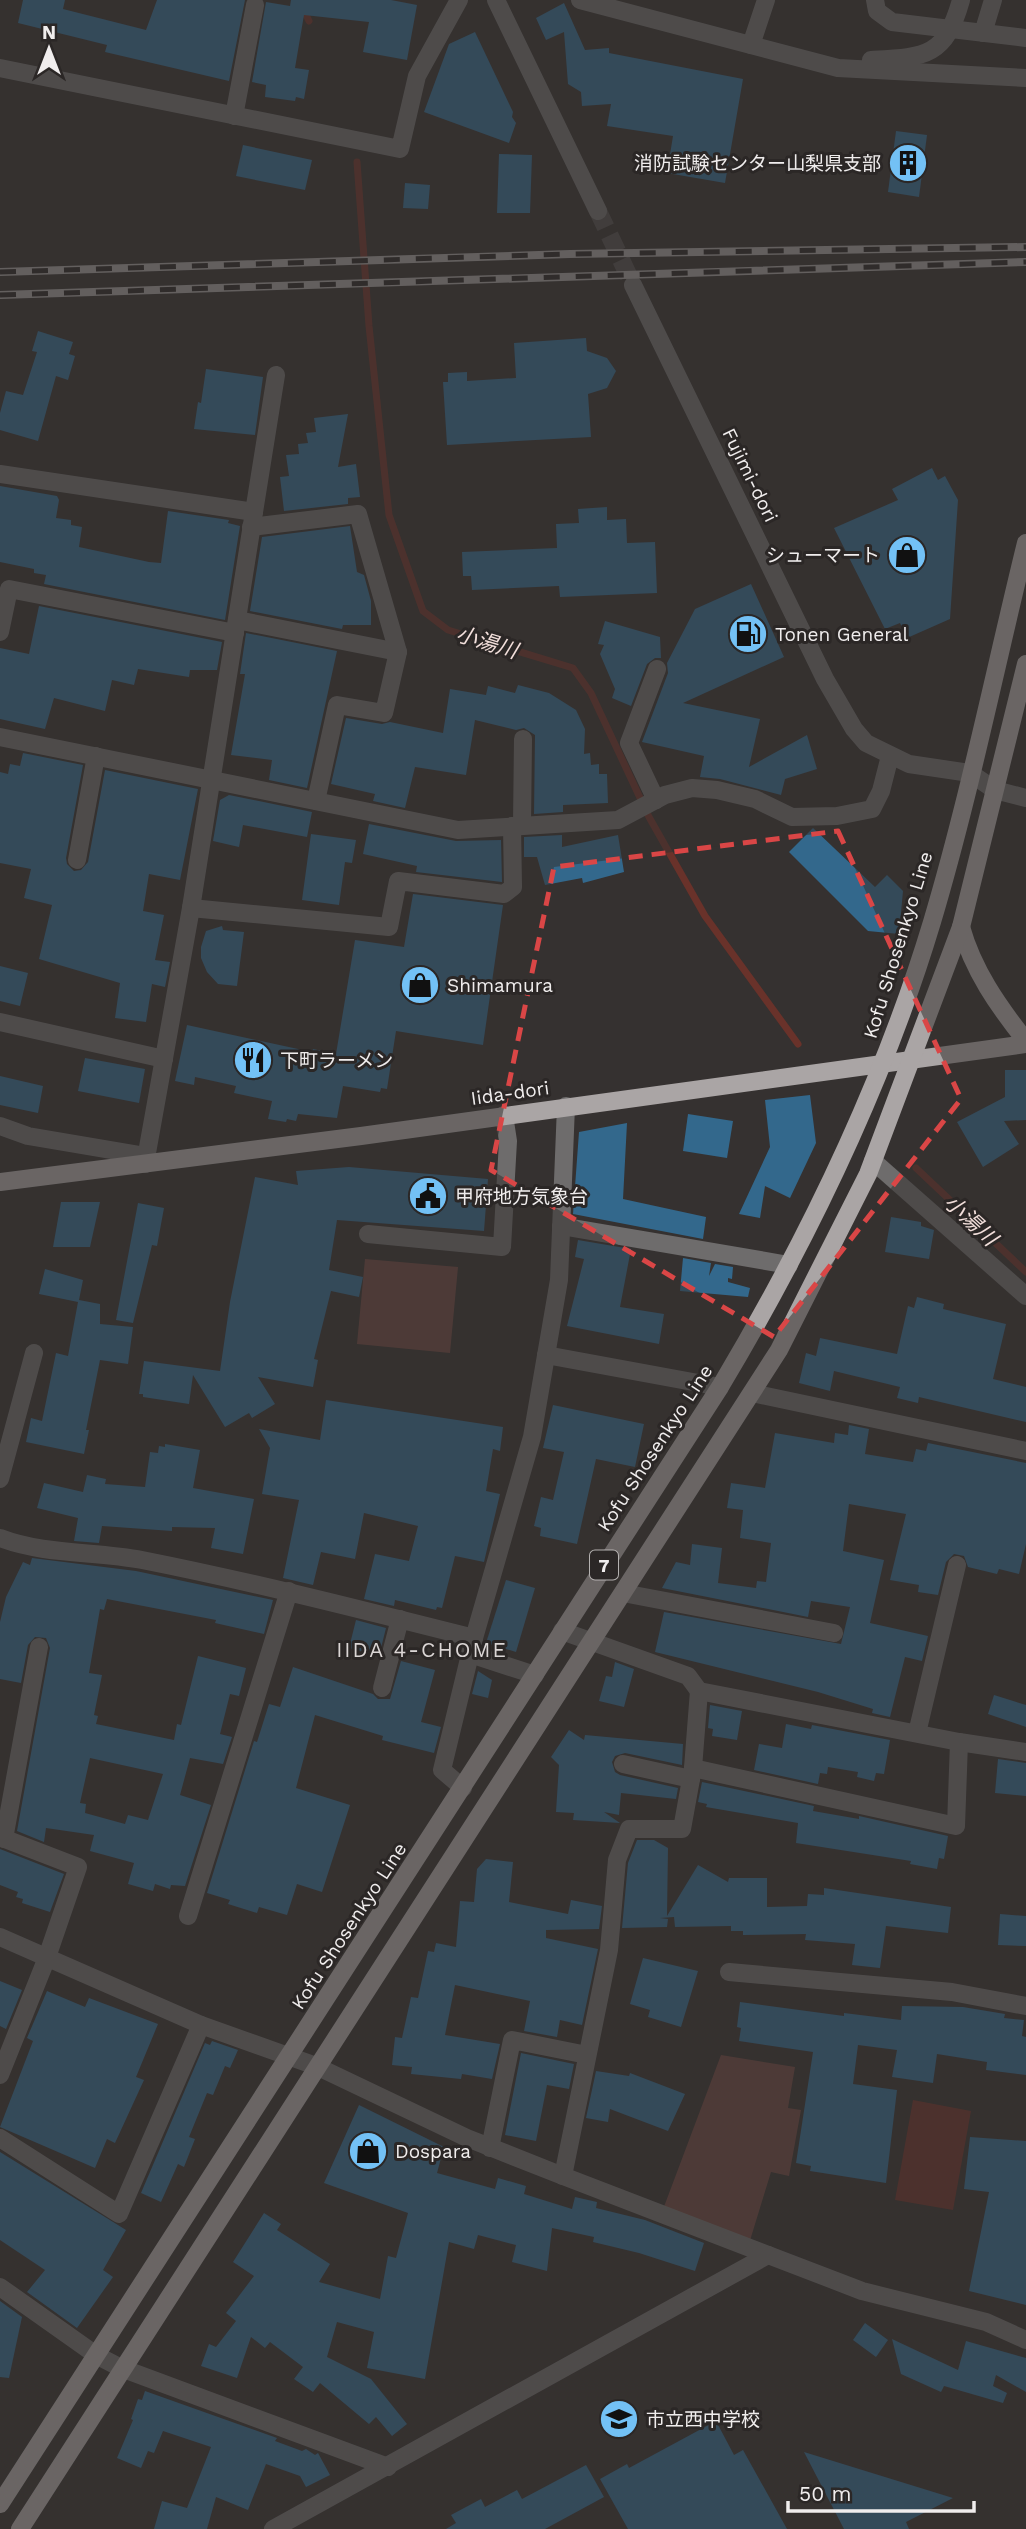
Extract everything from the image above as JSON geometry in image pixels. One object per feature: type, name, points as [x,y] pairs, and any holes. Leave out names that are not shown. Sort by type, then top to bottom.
[{"type":"main road","name":"Kofu Shosenkyo Line","points":[[0,2504],[720,1387],[789,1265],[883,1062],[932,922],[1026,543]]},
{"type":"main road","name":"7","points":[[20,2529],[121,2368],[785,1339],[873,1161],[961,927],[1026,664]]},
{"type":"main road","points":[[961,927],[968,954],[982,979],[1026,1042]]},
{"type":"main road","name":"Iida-dori","points":[[0,1182],[145,1160],[504,1115],[1026,1042]]},
{"type":"street","points":[[0,68],[400,149],[417,76],[459,0]]},
{"type":"street","points":[[496,0],[598,211]]},
{"type":"street","points":[[580,0],[838,68],[1026,78]]},
{"type":"street","points":[[751,45],[766,0]]},
{"type":"street","points":[[875,0],[877,11],[892,22],[1026,38]]},
{"type":"street","points":[[838,68],[861,61],[931,52],[953,29],[961,0]]},
{"type":"street","points":[[983,33],[993,0]]},
{"type":"street","points":[[234,116],[255,5]]},
{"type":"street","name":"Fujimi-dori","points":[[633,285],[840,708],[866,743],[909,764],[970,773],[995,790],[1026,798]]},
{"type":"street","points":[[0,1126],[29,1136],[145,1160],[191,908],[276,375]]},
{"type":"street","points":[[0,474],[253,519],[358,514],[398,652],[384,713],[337,705],[316,801]]},
{"type":"street","points":[[0,632],[9,589],[398,652]]},
{"type":"street","points":[[655,801],[629,743],[657,668]]},
{"type":"street","points":[[0,737],[458,830],[618,820],[655,801],[692,788],[717,790],[755,799],[792,817],[837,816],[872,809],[881,791],[890,756]]},
{"type":"street","points":[[191,908],[389,927],[398,881],[504,894],[513,887],[523,740]]},
{"type":"street","points":[[77,860],[96,756]]},
{"type":"street","points":[[0,1022],[164,1059]]},
{"type":"street","points":[[463,1788],[442,1770],[472,1646],[532,1437],[559,1280],[566,1106]]},
{"type":"street","points":[[368,1234],[502,1247],[508,1141],[504,1115]]},
{"type":"street","points":[[873,1161],[1026,1296]]},
{"type":"street","points":[[561,1226],[789,1265]]},
{"type":"street","points":[[0,1479],[34,1353]]},
{"type":"street","points":[[546,1355],[720,1387]]},
{"type":"street","points":[[752,1393],[1026,1451]]},
{"type":"street","points":[[0,1538],[37,1548],[109,1553],[289,1591],[400,1619],[472,1646],[535,1675]]},
{"type":"street","points":[[916,1734],[957,1565]]},
{"type":"street","points":[[188,1916],[289,1591]]},
{"type":"street","points":[[623,1593],[834,1633]]},
{"type":"street","points":[[383,1688],[400,1619]]},
{"type":"street","points":[[562,1631],[688,1676],[699,1691],[692,1773],[682,1829],[629,1829],[617,1860],[609,1950],[562,2176]]},
{"type":"street","points":[[0,2075],[46,1960],[78,1867],[2,1838],[39,1647]]},
{"type":"street","points":[[699,1691],[916,1734],[1026,1752]]},
{"type":"street","points":[[623,1764],[692,1773],[956,1826],[959,1742]]},
{"type":"street","points":[[0,1937],[46,1960],[201,2025],[316,2066],[490,2148],[862,2291],[986,2322],[1026,2340]]},
{"type":"street","points":[[729,1972],[952,1992],[1026,2006]]},
{"type":"street","points":[[0,2138],[120,2214],[201,2025]]},
{"type":"street","points":[[490,2148],[512,2040],[587,2055]]},
{"type":"street","points":[[273,2529],[768,2255]]},
{"type":"street","points":[[0,2287],[96,2355],[121,2368],[387,2467]]},
{"type":"highlighted area","points":[[838,831],[961,1099],[774,1337],[491,1170],[554,867]]},
{"type":"shaded area","points":[[365,1259],[458,1267],[450,1353],[357,1344]]},
{"type":"shaded area","points":[[721,2055],[795,2067],[788,2108],[801,2110],[789,2176],[771,2172],[748,2247],[662,2212]]},
{"type":"shaded area","points":[[913,2100],[971,2111],[953,2210],[895,2200]]},
{"type":"building","points":[[23,0],[65,0],[63,9],[146,30],[157,0],[245,0],[229,81],[105,52],[107,45],[18,23]]},
{"type":"building","points":[[291,0],[391,0],[417,5],[407,60],[363,52],[369,22],[304,15],[295,68],[309,70],[304,99],[296,97],[295,101],[265,97],[266,85],[252,82],[266,2],[290,6]]},
{"type":"building","points":[[564,3],[585,50],[609,48],[609,53],[743,79],[725,183],[667,173],[673,136],[607,126],[611,104],[582,106],[581,92],[568,84],[564,32],[546,40],[536,18]]},
{"type":"building","points":[[475,32],[513,112],[512,117],[516,123],[509,143],[424,112],[449,44]]},
{"type":"building","name":"消防試験センター山梨県支部","points":[[896,131],[927,135],[919,197],[888,192]]},
{"type":"building","points":[[243,145],[312,160],[305,190],[236,176]]},
{"type":"building","points":[[499,154],[532,155],[530,213],[497,213]]},
{"type":"building","points":[[405,183],[430,185],[428,209],[403,208]]},
{"type":"building","points":[[38,331],[73,342],[69,354],[75,356],[68,380],[56,376],[38,441],[0,430],[0,413],[6,391],[23,395],[37,352],[32,351]]},
{"type":"building","points":[[586,338],[587,351],[607,358],[616,371],[607,388],[588,394],[591,437],[447,445],[443,382],[448,382],[448,373],[467,372],[467,381],[516,378],[514,343]]},
{"type":"building","points":[[206,369],[263,377],[255,435],[194,429]]},
{"type":"building","points":[[348,414],[338,467],[356,464],[360,497],[348,498],[348,504],[284,511],[280,477],[289,476],[286,455],[299,454],[298,444],[308,443],[306,433],[316,432],[314,418]]},
{"type":"building","points":[[932,468],[938,480],[945,476],[958,500],[950,619],[907,638],[900,623],[885,629],[834,528],[898,500],[892,489]]},
{"type":"building","points":[[0,486],[57,496],[59,500],[56,518],[71,520],[71,525],[82,527],[79,547],[149,562],[161,563],[168,511],[229,520],[228,523],[240,526],[225,620],[44,584],[46,575],[34,573],[34,569],[0,562]]},
{"type":"building","points":[[607,507],[607,520],[626,519],[627,543],[655,542],[657,593],[560,597],[559,586],[472,590],[471,576],[463,576],[462,552],[557,548],[556,524],[579,523],[578,509]]},
{"type":"building","points":[[350,526],[357,572],[364,575],[371,601],[371,625],[343,625],[342,629],[250,611],[262,537]]},
{"type":"building","points":[[751,584],[784,657],[683,703],[760,719],[749,767],[807,735],[817,769],[785,779],[781,795],[720,779],[700,777],[704,756],[642,742],[668,673],[667,663],[695,609]]},
{"type":"building","points":[[39,606],[222,642],[217,670],[190,670],[189,677],[138,669],[134,685],[112,680],[105,711],[54,698],[45,729],[0,719],[0,648],[29,654]]},
{"type":"building","points":[[605,621],[660,637],[661,658],[655,658],[647,664],[631,706],[612,698],[615,689],[600,654],[604,645],[598,644]]},
{"type":"building","points":[[246,633],[337,651],[307,788],[269,780],[272,760],[231,755],[245,674],[240,674]]},
{"type":"building","points":[[518,685],[549,693],[576,710],[585,729],[584,754],[590,753],[591,765],[599,764],[599,774],[607,774],[608,803],[563,805],[563,812],[534,814],[535,735],[524,728],[516,730],[475,720],[466,775],[415,767],[405,808],[373,801],[375,794],[331,784],[346,718],[382,724],[390,722],[443,733],[450,689],[486,695],[488,686],[515,693]]},
{"type":"building","points":[[23,753],[83,765],[66,858],[67,864],[74,871],[81,870],[88,862],[105,770],[198,789],[180,880],[149,874],[143,911],[164,915],[155,960],[170,962],[165,987],[152,984],[146,1022],[115,1018],[120,983],[39,959],[52,905],[24,898],[31,869],[0,863],[0,772],[8,774],[10,764],[20,766]]},
{"type":"building","points":[[229,795],[312,812],[307,837],[243,825],[239,847],[213,841],[220,800]]},
{"type":"building","points":[[369,824],[456,841],[501,840],[502,882],[416,872],[417,866],[363,854]]},
{"type":"building","points":[[813,828],[875,887],[887,875],[903,891],[899,934],[868,931],[789,852]]},
{"type":"building","points":[[311,834],[356,840],[352,863],[345,862],[339,905],[302,900]]},
{"type":"building","points":[[562,835],[562,847],[618,835],[624,872],[583,883],[582,878],[545,885],[537,857],[524,857],[524,837]]},
{"type":"building","points":[[413,894],[503,905],[483,1045],[396,1031],[387,1089],[381,1088],[380,1092],[343,1086],[337,1118],[298,1114],[296,1121],[268,1119],[272,1101],[234,1093],[236,1086],[195,1077],[194,1085],[175,1081],[187,1025],[312,1052],[313,1049],[336,1054],[355,940],[404,947]]},
{"type":"building","points":[[222,926],[223,930],[244,932],[237,986],[218,984],[207,972],[201,958],[206,931]]},
{"type":"building","points":[[0,966],[28,973],[20,1006],[0,1001]]},
{"type":"building","points":[[85,1058],[145,1069],[139,1103],[78,1091]]},
{"type":"building","points":[[1005,1070],[1026,1070],[1026,1120],[1004,1121],[1019,1144],[983,1167],[957,1122],[1005,1097]]},
{"type":"building","points":[[0,1076],[43,1086],[38,1113],[0,1105]]},
{"type":"building","points":[[810,1095],[816,1143],[790,1198],[765,1186],[760,1218],[739,1214],[770,1147],[765,1100]]},
{"type":"building","points":[[688,1114],[733,1121],[727,1158],[683,1151]]},
{"type":"building","points":[[627,1123],[623,1199],[706,1217],[703,1239],[573,1214],[579,1132]]},
{"type":"building","points":[[349,1167],[488,1179],[484,1231],[337,1220],[329,1270],[363,1277],[359,1297],[331,1291],[314,1359],[318,1360],[313,1387],[258,1377],[275,1404],[252,1418],[249,1413],[225,1427],[193,1375],[189,1404],[143,1397],[143,1394],[139,1394],[144,1361],[220,1371],[230,1302],[255,1177],[298,1185],[296,1171]]},
{"type":"building","points":[[61,1202],[100,1202],[90,1247],[53,1247]]},
{"type":"building","points":[[138,1203],[164,1208],[157,1246],[152,1245],[133,1323],[116,1320]]},
{"type":"building","points":[[891,1217],[921,1222],[921,1226],[934,1230],[929,1259],[885,1252]]},
{"type":"building","points":[[578,1240],[631,1249],[620,1307],[664,1314],[659,1344],[567,1326],[584,1259],[575,1257]]},
{"type":"building","points":[[683,1258],[711,1263],[709,1276],[715,1264],[733,1267],[732,1279],[728,1278],[728,1282],[750,1288],[748,1297],[680,1291]]},
{"type":"building","points":[[45,1269],[83,1280],[79,1300],[100,1304],[100,1324],[133,1327],[128,1364],[100,1360],[84,1454],[26,1442],[31,1418],[42,1421],[56,1353],[68,1356],[78,1302],[39,1294]]},
{"type":"building","points":[[917,1297],[944,1304],[943,1309],[1006,1324],[993,1379],[1026,1387],[1026,1422],[919,1397],[918,1403],[897,1398],[900,1387],[834,1371],[830,1391],[799,1383],[806,1353],[816,1356],[820,1338],[897,1354],[908,1306],[914,1308]]},
{"type":"building","points":[[326,1400],[503,1427],[500,1451],[493,1449],[486,1491],[500,1494],[484,1562],[455,1556],[442,1608],[437,1607],[436,1610],[395,1600],[394,1606],[364,1599],[375,1554],[409,1561],[418,1526],[364,1513],[355,1559],[321,1552],[313,1585],[283,1578],[299,1500],[262,1494],[270,1448],[259,1429],[320,1440]]},
{"type":"building","points":[[553,1405],[644,1424],[635,1467],[596,1459],[577,1544],[540,1536],[541,1528],[534,1526],[541,1497],[553,1500],[564,1452],[543,1448]]},
{"type":"building","points":[[849,1425],[869,1429],[865,1454],[913,1462],[916,1449],[926,1451],[928,1443],[1026,1463],[1026,1544],[1019,1574],[999,1569],[997,1574],[968,1567],[964,1556],[954,1554],[946,1562],[938,1595],[918,1592],[919,1585],[890,1580],[906,1514],[849,1504],[843,1551],[884,1560],[870,1623],[928,1636],[922,1661],[905,1657],[890,1717],[872,1713],[873,1709],[818,1692],[655,1652],[664,1612],[841,1644],[850,1607],[811,1601],[808,1617],[662,1588],[676,1562],[690,1565],[692,1544],[722,1548],[718,1583],[756,1588],[757,1581],[766,1582],[771,1543],[740,1538],[743,1510],[727,1508],[731,1483],[765,1488],[775,1433],[834,1443],[835,1433],[848,1435]]},
{"type":"building","points":[[165,1444],[200,1450],[193,1488],[254,1499],[243,1554],[211,1548],[215,1528],[172,1527],[172,1531],[102,1526],[99,1543],[74,1541],[78,1518],[37,1508],[44,1483],[83,1492],[87,1475],[106,1479],[105,1484],[145,1487],[150,1452],[158,1453],[159,1446],[165,1447]]},
{"type":"building","points":[[32,1558],[136,1571],[273,1600],[264,1634],[215,1623],[216,1620],[107,1599],[104,1610],[100,1609],[89,1673],[102,1675],[94,1715],[98,1716],[96,1724],[174,1740],[177,1724],[181,1725],[198,1656],[246,1668],[239,1696],[230,1694],[220,1734],[232,1737],[223,1764],[190,1758],[180,1795],[211,1805],[185,1886],[171,1885],[170,1889],[155,1884],[153,1891],[128,1884],[134,1863],[90,1851],[94,1835],[46,1828],[44,1842],[17,1831],[50,1648],[46,1638],[35,1637],[28,1645],[21,1683],[0,1679],[0,1622],[6,1597],[23,1562],[30,1565]],"holes":[[[90,1758],[163,1774],[148,1820],[128,1815],[125,1824],[85,1813],[86,1804],[80,1803]]]},
{"type":"building","points":[[506,1580],[535,1588],[516,1652],[486,1643]]},
{"type":"building","points":[[356,1620],[386,1628],[379,1656],[349,1648]]},
{"type":"building","points":[[401,1661],[435,1670],[421,1722],[441,1727],[434,1753],[382,1740],[383,1736],[315,1715],[296,1788],[350,1805],[322,1892],[297,1884],[287,1915],[259,1907],[257,1913],[228,1904],[230,1900],[207,1893],[254,1741],[257,1742],[269,1704],[280,1707],[293,1667],[373,1694],[378,1699],[390,1699]]},
{"type":"building","points":[[615,1662],[634,1669],[624,1707],[599,1701],[606,1676],[612,1677]]},
{"type":"building","points":[[478,1671],[492,1680],[488,1698],[472,1694]]},
{"type":"building","points":[[994,1695],[1026,1705],[1026,1727],[988,1714]]},
{"type":"building","points":[[710,1705],[742,1711],[737,1740],[712,1736],[713,1729],[708,1728]]},
{"type":"building","points":[[786,1724],[811,1729],[812,1725],[890,1740],[884,1774],[876,1773],[874,1781],[857,1777],[858,1772],[828,1767],[827,1774],[820,1773],[818,1784],[754,1770],[759,1744],[782,1748]]},
{"type":"building","points":[[569,1730],[584,1740],[585,1735],[683,1744],[682,1765],[625,1753],[615,1756],[612,1762],[615,1772],[620,1775],[678,1788],[676,1799],[621,1793],[619,1815],[604,1812],[620,1823],[573,1820],[574,1813],[556,1812],[559,1765],[551,1757]]},
{"type":"building","points":[[998,1759],[1026,1763],[1026,1796],[995,1793]]},
{"type":"building","points":[[702,1782],[814,1806],[813,1811],[859,1819],[859,1816],[948,1836],[944,1859],[939,1858],[937,1869],[910,1864],[911,1861],[796,1843],[798,1823],[706,1807],[707,1804],[698,1802]]},
{"type":"building","points":[[637,1840],[654,1840],[668,1848],[667,1916],[698,1865],[728,1882],[729,1878],[767,1878],[767,1907],[807,1906],[808,1894],[824,1895],[824,1888],[951,1907],[948,1933],[886,1926],[880,1968],[852,1965],[855,1944],[805,1940],[806,1934],[743,1935],[743,1931],[731,1931],[731,1926],[675,1927],[674,1917],[660,1918],[668,1919],[667,1927],[622,1928],[628,1863]]},
{"type":"building","points":[[0,1849],[64,1874],[50,1912],[22,1903],[23,1899],[16,1897],[18,1892],[0,1885]]},
{"type":"building","points":[[486,1859],[513,1862],[509,1902],[568,1914],[571,1900],[602,1906],[599,1929],[546,1930],[546,1938],[598,1949],[582,2025],[560,2020],[557,2037],[524,2031],[530,2001],[455,1985],[445,2035],[500,2044],[492,2079],[462,2074],[461,2079],[411,2074],[412,2067],[392,2065],[395,2037],[402,2038],[411,1997],[418,1998],[428,1951],[434,1952],[436,1943],[456,1947],[460,1901],[474,1902],[477,1869]]},
{"type":"building","points":[[1000,1914],[1026,1916],[1026,1946],[998,1945]]},
{"type":"building","points":[[643,1958],[698,1971],[681,2027],[648,2017],[650,2010],[630,2004]]},
{"type":"building","points":[[0,1981],[22,1990],[6,2029],[0,2026]]},
{"type":"building","points":[[47,1991],[85,2007],[89,1998],[158,2024],[136,2077],[144,2080],[115,2143],[107,2139],[95,2168],[0,2127],[33,2041],[27,2038]]},
{"type":"building","points":[[740,2002],[844,2016],[844,2013],[901,2020],[902,2006],[963,2007],[1005,2014],[1004,2018],[1024,2020],[1022,2036],[1026,2037],[1026,2075],[986,2070],[987,2062],[937,2054],[933,2083],[892,2077],[897,2050],[858,2045],[853,2084],[897,2090],[886,2183],[810,2171],[811,2166],[796,2163],[813,2052],[739,2041],[741,2028],[737,2027]]},
{"type":"building","points":[[212,2041],[238,2050],[230,2068],[225,2066],[213,2095],[207,2093],[189,2137],[195,2139],[184,2167],[178,2164],[161,2202],[141,2193],[205,2043],[210,2045]]},
{"type":"building","points":[[521,2053],[574,2064],[569,2089],[547,2085],[536,2141],[505,2135]]},
{"type":"building","points":[[596,2071],[629,2076],[630,2073],[685,2094],[668,2131],[610,2109],[608,2122],[586,2118]]},
{"type":"building","points":[[359,2105],[444,2147],[437,2173],[495,2189],[498,2178],[526,2186],[524,2194],[572,2209],[575,2197],[597,2202],[596,2208],[645,2220],[704,2243],[695,2271],[593,2242],[594,2237],[552,2228],[547,2271],[512,2262],[516,2245],[478,2235],[474,2249],[449,2242],[425,2379],[367,2368],[374,2332],[337,2322],[327,2357],[371,2379],[407,2424],[392,2436],[376,2417],[369,2424],[320,2383],[313,2392],[294,2379],[303,2367],[270,2342],[265,2348],[251,2337],[237,2378],[201,2366],[209,2344],[216,2347],[236,2321],[226,2313],[254,2276],[233,2262],[264,2213],[281,2224],[277,2230],[330,2264],[319,2282],[380,2299],[388,2256],[396,2258],[408,2213],[324,2183]]},
{"type":"building","points":[[970,2137],[1026,2141],[1026,2305],[969,2291],[989,2192],[964,2189]]},
{"type":"building","points":[[0,2152],[126,2230],[103,2270],[113,2277],[77,2328],[27,2292],[45,2270],[0,2240]]},
{"type":"building","points":[[0,2301],[22,2317],[9,2378],[0,2377]]},
{"type":"building","points":[[865,2323],[888,2340],[876,2357],[853,2340]]},
{"type":"building","points":[[892,2339],[958,2370],[966,2341],[1026,2358],[1026,2392],[996,2375],[993,2386],[1007,2393],[1003,2403],[944,2386],[941,2392],[901,2374]]},
{"type":"building","points":[[145,2391],[277,2438],[275,2441],[302,2451],[306,2449],[315,2455],[318,2453],[330,2475],[306,2487],[300,2476],[266,2464],[248,2510],[216,2497],[207,2529],[154,2529],[162,2501],[187,2508],[211,2447],[163,2431],[154,2453],[148,2451],[141,2468],[117,2458],[133,2420],[131,2419],[138,2399],[142,2400]]},
{"type":"building","points":[[716,2421],[734,2455],[743,2450],[787,2529],[628,2529],[600,2479],[627,2464],[629,2468]]},
{"type":"building","points":[[804,2452],[953,2498],[906,2522],[909,2529],[844,2529]]},
{"type":"building","points":[[586,2465],[604,2497],[545,2529],[446,2529],[456,2523],[451,2515],[481,2499],[485,2507],[517,2490],[522,2499]]},
{"type":"waterway","name":"小湯川","points":[[299,0],[309,21]]},
{"type":"waterway","name":"小湯川","points":[[357,162],[369,326],[389,515],[423,611],[448,630],[573,668],[591,693],[649,817],[705,916],[798,1044]]},
{"type":"waterway","name":"小湯川","points":[[916,1168],[1026,1272]]},
{"type":"tunnel","points":[[598,211],[633,285]]},
{"type":"railway","points":[[0,272],[570,254],[1026,247]]},
{"type":"railway","points":[[0,295],[1026,262]]},
{"type":"place","name":"消防試験センター山梨県支部","points":[[908,163]]},
{"type":"place","name":"シューマート","points":[[907,555]]},
{"type":"place","name":"Tonen General","points":[[748,634]]},
{"type":"place","name":"Shimamura","points":[[420,985]]},
{"type":"place","name":"下町ラーメン","points":[[253,1060]]},
{"type":"place","name":"甲府地方気象台","points":[[428,1196]]},
{"type":"place","name":"Dospara","points":[[368,2151]]},
{"type":"place","name":"市立西中学校","points":[[619,2419]]},
{"type":"district","name":"IIDA 4-CHOME","points":[[422,1649]]}]
